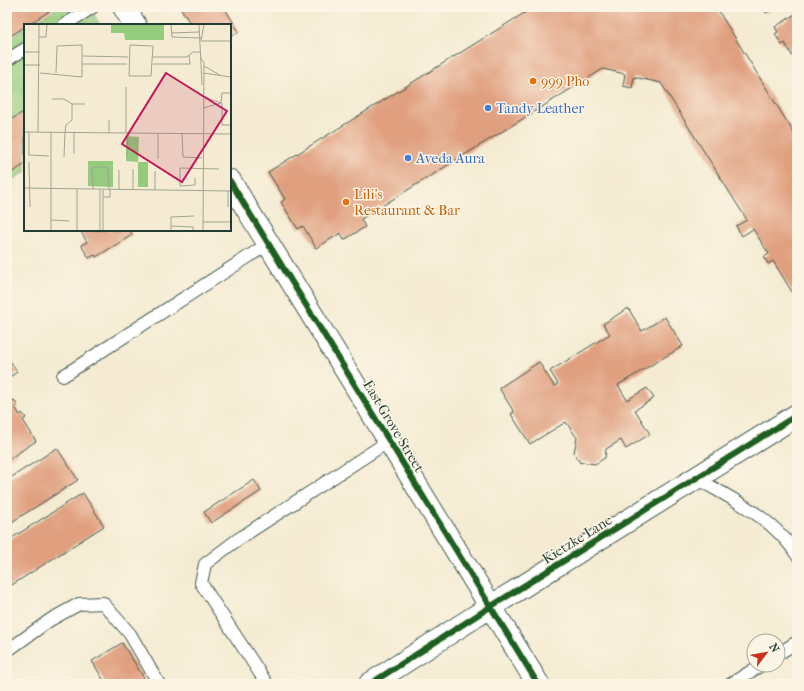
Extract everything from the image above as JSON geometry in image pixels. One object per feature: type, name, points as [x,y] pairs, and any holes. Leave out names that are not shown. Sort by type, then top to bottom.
[{"type":"street","points":[[124,7],[134,24]]},
{"type":"street","name":"East Grove Street","points":[[231,183],[538,684]]},
{"type":"street","name":"Kietzke Lane","points":[[370,684],[797,415]]},
{"type":"lane","points":[[66,24],[93,7]]},
{"type":"lane","points":[[7,60],[24,50]]},
{"type":"lane","points":[[63,376],[268,244]]},
{"type":"lane","points":[[267,684],[201,583],[205,564],[237,540],[389,441]]},
{"type":"lane","points":[[696,478],[773,525],[786,539],[797,555]]},
{"type":"lane","points":[[7,650],[50,620],[80,604],[103,603],[130,634],[159,684]]},
{"type":"lane","points":[[786,649],[797,642]]},
{"type":"lane","points":[[731,684],[748,673]]},
{"type":"green space","points":[[59,7],[89,7],[99,24],[32,24]]},
{"type":"green space","points":[[24,29],[24,173],[7,183],[7,40]]},
{"type":"building","points":[[7,7],[56,7],[29,24],[24,24],[24,27],[7,38]]},
{"type":"building","points":[[180,7],[224,7],[239,32],[231,36],[231,24],[190,24]]},
{"type":"building","points":[[534,7],[716,7],[797,138],[797,300],[773,261],[768,264],[764,257],[769,254],[753,229],[742,236],[736,226],[747,220],[661,83],[634,77],[632,88],[623,86],[625,74],[603,69],[361,219],[365,227],[344,240],[341,233],[316,248],[303,226],[298,229],[281,202],[285,199],[268,172]]},
{"type":"building","points":[[758,7],[776,7],[766,13],[763,8],[760,10]]},
{"type":"building","points":[[797,13],[797,64],[785,43],[782,45],[775,34],[778,32],[775,27]]},
{"type":"building","points":[[24,112],[24,165],[7,176],[7,122]]},
{"type":"building","points":[[81,231],[130,231],[132,235],[96,257],[95,255],[89,258],[81,245],[87,242]]},
{"type":"building","points":[[628,308],[642,331],[665,317],[683,346],[618,385],[627,400],[647,388],[654,398],[635,410],[650,434],[626,449],[621,440],[606,449],[605,458],[595,464],[580,463],[574,452],[577,438],[566,422],[530,444],[511,414],[514,412],[499,388],[539,362],[554,386],[558,384],[550,371],[610,334],[603,324]]},
{"type":"building","points":[[7,356],[17,372],[7,379]]},
{"type":"building","points":[[7,395],[11,402],[14,400],[18,406],[15,407],[20,415],[22,413],[26,418],[23,420],[36,441],[9,459],[7,455]]},
{"type":"building","points":[[57,448],[78,480],[7,525],[7,480]]},
{"type":"building","points":[[254,480],[261,491],[211,523],[204,512]]},
{"type":"building","points":[[83,493],[104,526],[7,588],[7,541]]},
{"type":"building","points":[[122,643],[144,678],[142,679],[145,684],[106,684],[92,661]]},
{"type":"cycle path","points":[[231,183],[538,684]]},
{"type":"cycle path","points":[[370,684],[797,415]]},
{"type":"place","name":"999 Pho","points":[[533,81]]},
{"type":"place","name":"Tandy Leather","points":[[488,108]]},
{"type":"place","name":"Aveda Aura","points":[[408,158]]},
{"type":"place","name":"Lili's Restaurant & Bar","points":[[346,202]]}]
